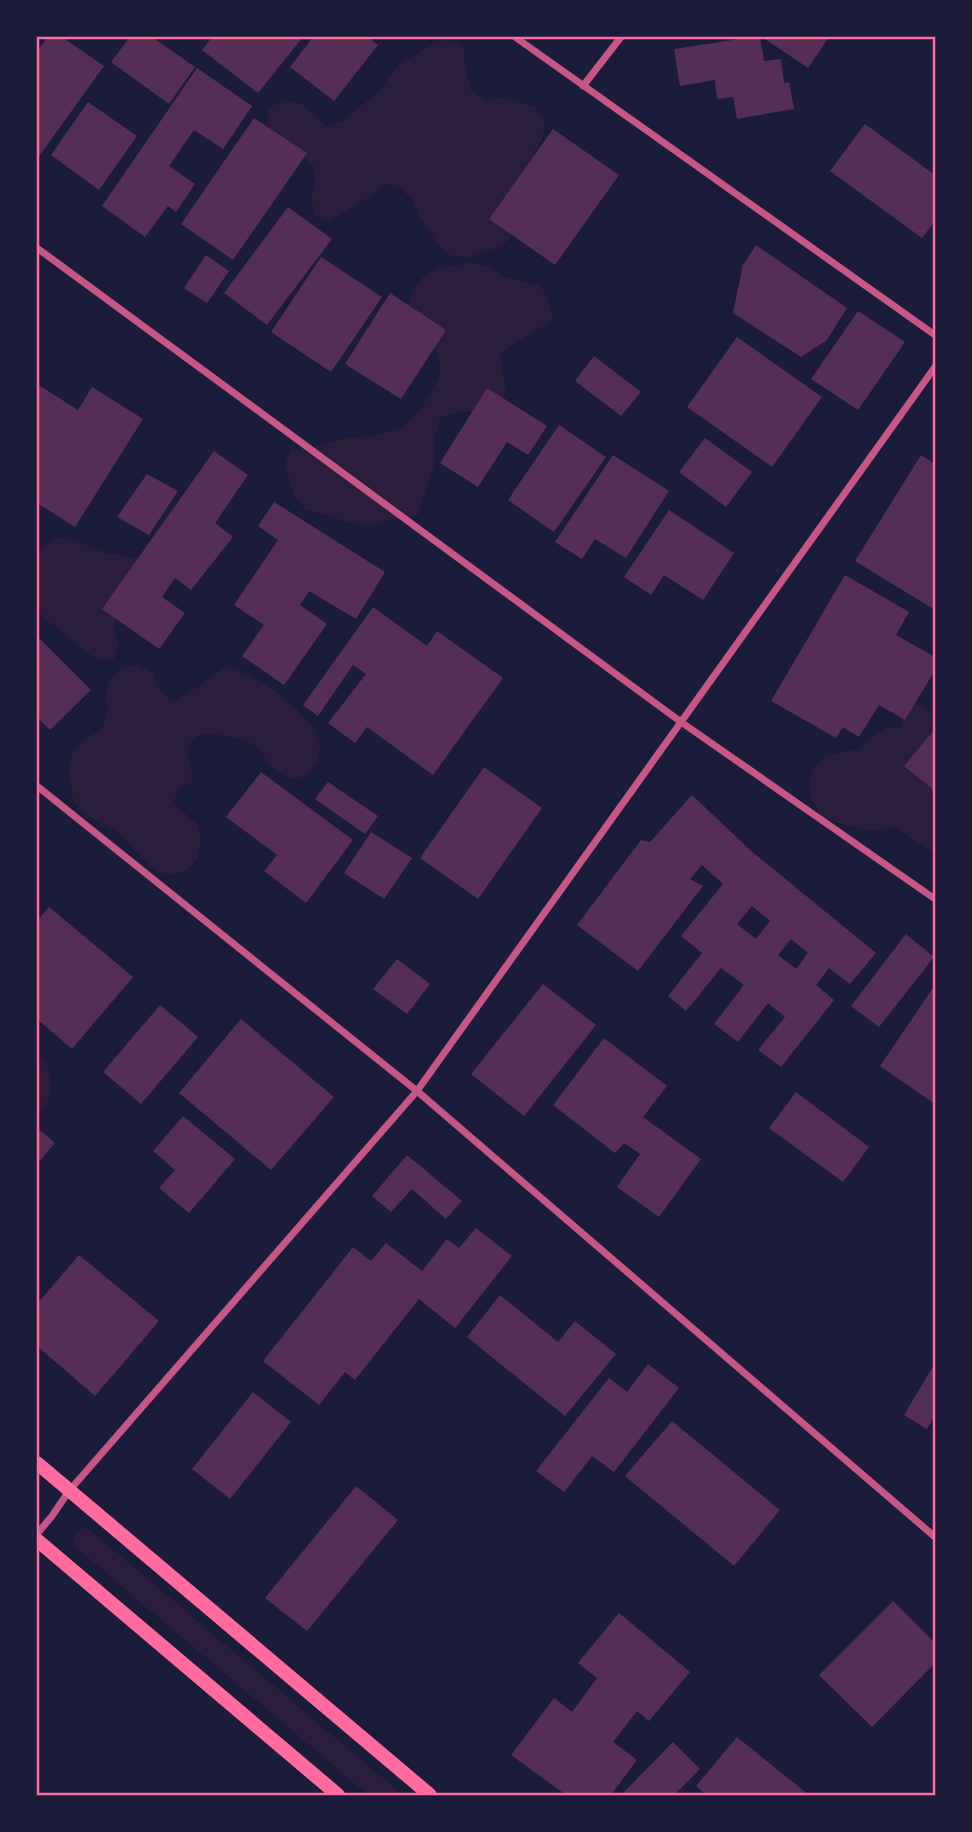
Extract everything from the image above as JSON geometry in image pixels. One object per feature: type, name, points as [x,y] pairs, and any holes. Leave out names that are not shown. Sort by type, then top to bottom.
[{"type":"main road","points":[[37,1463],[430,1795]]},
{"type":"main road","points":[[37,1540],[338,1795]]},
{"type":"street","points":[[515,37],[935,335]]},
{"type":"street","points":[[583,86],[621,37]]},
{"type":"street","points":[[37,248],[681,722],[935,899]]},
{"type":"street","points":[[37,1534],[69,1491],[417,1091],[935,367]]},
{"type":"street","points":[[37,786],[417,1091],[935,1537]]},
{"type":"shaded area","points":[[447,39],[463,45],[472,92],[487,100],[503,97],[535,107],[545,121],[543,137],[534,152],[546,181],[537,211],[502,246],[467,258],[449,255],[438,245],[419,216],[413,201],[401,189],[385,183],[373,195],[328,222],[315,216],[311,199],[315,184],[314,168],[303,155],[277,137],[267,125],[268,109],[284,99],[302,104],[326,126],[343,121],[380,90],[399,64]]},
{"type":"shaded area","points":[[472,263],[490,267],[506,277],[541,286],[553,319],[500,355],[506,388],[501,405],[488,413],[457,412],[441,418],[435,434],[434,466],[418,515],[386,520],[371,526],[305,509],[294,497],[285,464],[291,449],[307,449],[339,439],[371,436],[402,427],[425,403],[439,377],[440,360],[434,345],[412,319],[408,304],[414,289],[423,276],[439,268]]},
{"type":"shaded area","points":[[57,538],[75,540],[105,553],[138,558],[142,573],[122,599],[113,629],[118,644],[114,660],[97,660],[37,610],[37,555],[43,546]]},
{"type":"shaded area","points":[[139,664],[153,674],[159,689],[172,701],[187,694],[227,666],[276,691],[312,725],[320,741],[319,757],[311,772],[296,779],[275,769],[260,751],[246,741],[220,735],[196,736],[186,749],[194,781],[180,787],[173,802],[198,825],[201,842],[198,858],[188,870],[171,875],[155,871],[116,831],[86,816],[73,801],[68,767],[73,750],[102,729],[108,712],[106,696],[110,678],[122,667]]},
{"type":"shaded area","points":[[919,703],[932,713],[933,731],[925,745],[925,762],[935,774],[935,854],[895,828],[865,830],[834,822],[820,814],[811,798],[809,782],[814,767],[827,755],[861,749],[872,736],[886,728],[902,727],[903,708]]},
{"type":"shaded area","points":[[37,1056],[46,1061],[50,1097],[37,1115]]},
{"type":"shaded area","points":[[84,1528],[89,1529],[403,1795],[368,1795],[74,1546],[74,1536]]},
{"type":"building","points":[[48,37],[62,37],[104,66],[37,159],[37,47]]},
{"type":"building","points":[[130,37],[152,37],[195,67],[169,104],[111,62]]},
{"type":"building","points":[[212,37],[303,37],[258,93],[202,50]]},
{"type":"building","points":[[313,37],[367,37],[378,45],[334,101],[290,67]]},
{"type":"building","points":[[760,37],[764,61],[781,59],[784,83],[789,82],[794,109],[737,119],[733,97],[717,99],[715,80],[680,86],[674,49]]},
{"type":"building","points":[[762,37],[829,37],[808,68]]},
{"type":"building","points":[[197,68],[252,106],[223,149],[194,130],[169,166],[195,184],[176,212],[168,206],[145,237],[102,206]]},
{"type":"building","points":[[88,102],[137,136],[99,190],[51,155]]},
{"type":"building","points":[[254,118],[307,153],[233,260],[181,224]]},
{"type":"building","points":[[865,124],[935,175],[935,221],[922,238],[830,171]]},
{"type":"building","points":[[553,129],[619,175],[555,265],[489,219]]},
{"type":"building","points":[[288,207],[332,239],[267,325],[224,293]]},
{"type":"building","points":[[756,245],[847,308],[827,340],[801,357],[733,313],[743,265]]},
{"type":"building","points":[[206,255],[229,271],[207,303],[184,288]]},
{"type":"building","points":[[321,257],[382,297],[331,372],[271,332]]},
{"type":"building","points":[[390,293],[446,330],[401,399],[345,364]]},
{"type":"building","points":[[858,311],[905,342],[858,410],[811,379]]},
{"type":"building","points":[[737,337],[822,397],[772,467],[687,407]]},
{"type":"building","points":[[594,356],[641,392],[621,416],[575,381]]},
{"type":"building","points":[[37,384],[78,410],[92,387],[143,419],[75,527],[37,503]]},
{"type":"building","points":[[487,388],[547,426],[528,455],[507,442],[478,487],[440,463]]},
{"type":"building","points":[[559,425],[606,457],[554,532],[508,500]]},
{"type":"building","points":[[705,438],[752,472],[726,507],[679,472]]},
{"type":"building","points":[[214,451],[248,475],[215,523],[233,537],[191,590],[175,578],[162,597],[185,613],[159,649],[102,609]]},
{"type":"building","points":[[613,455],[669,491],[626,558],[595,539],[582,559],[555,542]]},
{"type":"building","points":[[921,455],[935,464],[935,610],[855,561]]},
{"type":"building","points":[[147,474],[178,491],[149,535],[117,517]]},
{"type":"building","points":[[274,502],[385,572],[356,619],[309,591],[300,605],[327,624],[284,685],[242,656],[264,625],[234,605],[278,540],[258,526]]},
{"type":"building","points":[[669,510],[734,553],[703,600],[664,575],[651,595],[624,577]]},
{"type":"building","points":[[845,575],[909,612],[896,635],[935,657],[935,670],[905,720],[879,705],[859,737],[843,727],[836,738],[771,701]]},
{"type":"building","points":[[373,607],[427,646],[437,631],[503,678],[433,775],[367,727],[355,743],[328,723],[366,674],[353,665],[318,716],[303,705]]},
{"type":"building","points":[[39,638],[91,690],[50,730],[37,717]]},
{"type":"building","points":[[935,729],[935,791],[904,766]]},
{"type":"building","points":[[484,767],[542,808],[478,899],[420,858]]},
{"type":"building","points":[[261,772],[353,840],[306,903],[264,871],[277,855],[226,817]]},
{"type":"building","points":[[328,782],[378,816],[365,834],[315,799]]},
{"type":"building","points":[[692,795],[750,850],[876,953],[850,984],[829,968],[816,985],[834,1000],[781,1067],[758,1050],[785,1017],[768,1003],[738,1042],[714,1024],[744,985],[721,968],[686,1011],[668,996],[702,953],[681,936],[723,884],[702,865],[690,879],[703,886],[638,971],[577,925],[641,840],[650,842]],"holes":[[[752,906],[770,921],[756,939],[737,924]],[[791,939],[808,953],[796,969],[778,955]]]},
{"type":"building","points":[[371,832],[412,858],[384,899],[344,873]]},
{"type":"building","points":[[49,907],[133,977],[72,1049],[37,1019],[37,921]]},
{"type":"building","points":[[906,934],[934,957],[879,1027],[851,1006]]},
{"type":"building","points":[[397,959],[430,984],[407,1014],[373,989]]},
{"type":"building","points":[[543,984],[596,1025],[524,1116],[471,1074]]},
{"type":"building","points":[[935,985],[935,1104],[880,1066]]},
{"type":"building","points":[[160,1005],[198,1037],[141,1104],[103,1072]]},
{"type":"building","points":[[241,1019],[334,1097],[271,1170],[179,1093]]},
{"type":"building","points":[[604,1038],[667,1086],[643,1117],[701,1159],[659,1217],[617,1187],[640,1154],[624,1143],[615,1153],[553,1105]]},
{"type":"building","points":[[796,1092],[869,1147],[843,1182],[769,1128]]},
{"type":"building","points":[[183,1116],[235,1159],[189,1213],[159,1188],[175,1170],[153,1151]]},
{"type":"building","points":[[37,1128],[55,1143],[37,1164]]},
{"type":"building","points":[[407,1155],[462,1201],[446,1219],[412,1189],[391,1212],[372,1196]]},
{"type":"building","points":[[476,1228],[512,1256],[455,1328],[419,1299],[355,1380],[345,1372],[319,1405],[263,1361],[353,1247],[371,1261],[386,1243],[422,1271],[447,1239],[459,1248]]},
{"type":"building","points":[[79,1255],[159,1321],[95,1396],[37,1346],[37,1304]]},
{"type":"building","points":[[500,1295],[558,1342],[575,1321],[616,1354],[565,1416],[467,1337]]},
{"type":"building","points":[[935,1363],[935,1415],[927,1429],[904,1415]]},
{"type":"building","points":[[648,1364],[679,1388],[614,1472],[592,1456],[564,1492],[536,1471],[609,1378],[627,1392]]},
{"type":"building","points":[[253,1392],[291,1422],[230,1499],[192,1469]]},
{"type":"building","points":[[672,1421],[780,1510],[734,1566],[625,1476]]},
{"type":"building","points":[[356,1486],[398,1520],[307,1631],[265,1598]]},
{"type":"building","points":[[893,1601],[935,1643],[935,1663],[872,1727],[819,1675]]},
{"type":"building","points":[[619,1613],[690,1672],[649,1721],[637,1711],[613,1742],[637,1760],[611,1795],[566,1795],[511,1755],[554,1698],[572,1712],[597,1678],[578,1663]]},
{"type":"building","points":[[737,1737],[809,1795],[706,1795],[696,1786]]},
{"type":"building","points":[[673,1742],[700,1769],[674,1795],[621,1795]]}]
